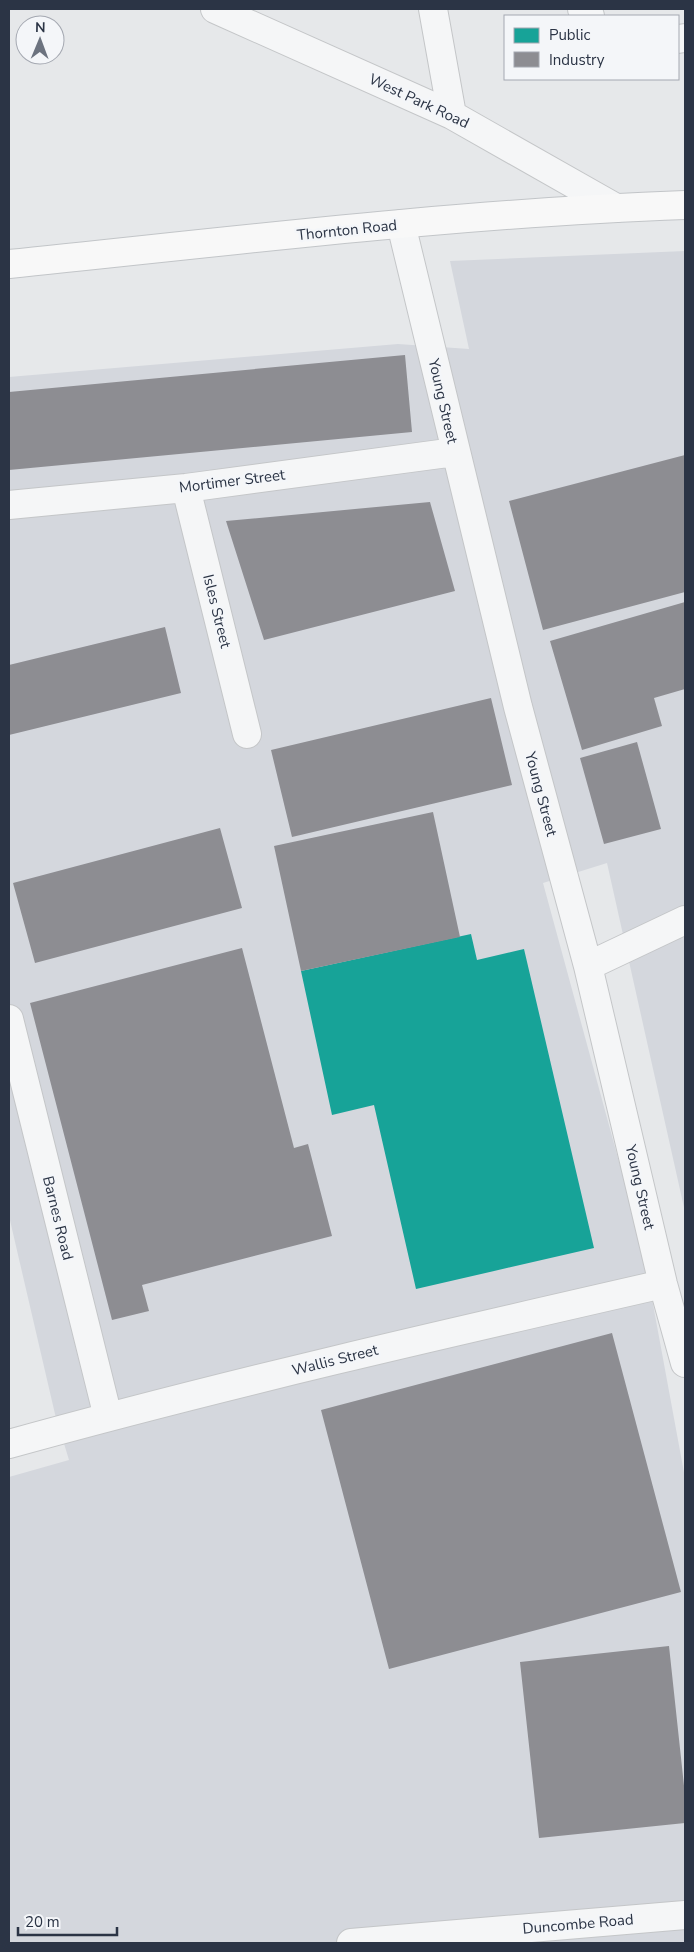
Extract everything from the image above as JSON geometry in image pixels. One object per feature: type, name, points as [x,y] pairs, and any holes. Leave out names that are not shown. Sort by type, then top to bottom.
[{"type":"main road","name":"Thornton Road","points":[[9,264],[401,224],[616,208],[685,205]]},
{"type":"street","name":"West Park Road","points":[[215,9],[452,115],[616,208]]},
{"type":"street","points":[[433,9],[452,115]]},
{"type":"street","name":"Young Street","points":[[401,224],[518,707],[588,966],[663,1284],[685,1363]]},
{"type":"street","name":"Mortimer Street","points":[[9,505],[186,488],[455,452]]},
{"type":"street","name":"Isles Street","points":[[186,488],[247,734]]},
{"type":"street","points":[[588,966],[685,920]]},
{"type":"street","name":"Barnes Road","points":[[9,1019],[108,1416]]},
{"type":"street","name":"Wallis Street","points":[[9,1444],[108,1416],[375,1350],[663,1284]]},
{"type":"street","name":"Duncombe Road","points":[[351,1943],[396,1938],[523,1936],[685,1915]]},
{"type":"shaded area","points":[[685,251],[685,1212],[607,863],[543,883],[643,1250],[685,1478],[685,1943],[9,1943],[9,1477],[69,1460],[55,1414],[9,1216],[9,377],[398,344],[469,349],[450,261]]},
{"type":"building: Public","points":[[471,934],[477,960],[524,949],[594,1248],[416,1289],[374,1105],[332,1115],[301,971]]},
{"type":"building: Industry","points":[[405,355],[412,432],[9,470],[9,392]]},
{"type":"building: Industry","points":[[685,455],[685,592],[543,630],[509,501]]},
{"type":"building: Industry","points":[[430,502],[455,591],[264,640],[226,521]]},
{"type":"building: Industry","points":[[685,602],[685,689],[654,698],[662,726],[582,750],[550,641]]},
{"type":"building: Industry","points":[[165,627],[181,693],[9,735],[9,665]]},
{"type":"building: Industry","points":[[491,698],[512,785],[292,837],[271,750]]},
{"type":"building: Industry","points":[[637,742],[661,829],[604,844],[580,758]]},
{"type":"building: Industry","points":[[433,812],[460,937],[301,971],[274,846]]},
{"type":"building: Industry","points":[[220,828],[242,908],[35,963],[13,883]]},
{"type":"building: Industry","points":[[242,948],[294,1148],[308,1144],[332,1236],[142,1285],[149,1311],[112,1320],[30,1003]]},
{"type":"building: Industry","points":[[612,1333],[681,1592],[389,1669],[321,1410]]},
{"type":"building: Industry","points":[[669,1646],[685,1795],[685,1823],[539,1838],[520,1662]]}]
